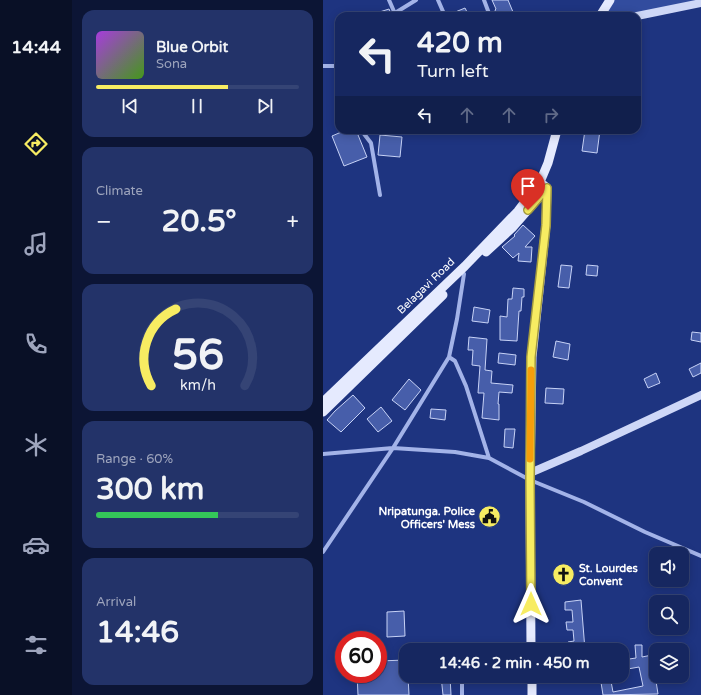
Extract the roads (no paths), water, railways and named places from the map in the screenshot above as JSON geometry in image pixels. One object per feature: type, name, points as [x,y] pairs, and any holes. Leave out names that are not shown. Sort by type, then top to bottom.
[{"type":"main road","points":[[602,12],[610,0]]},
{"type":"main road","points":[[531,643],[531,385],[534,327],[546,225],[544,185],[556,134]]},
{"type":"main road","points":[[323,412],[512,228],[544,185]]},
{"type":"main road","name":"Belagavi Road","points":[[323,402],[465,266],[544,185]]},
{"type":"main road","points":[[532,683],[532,695]]},
{"type":"street","points":[[389,0],[395,12]]},
{"type":"street","points":[[400,12],[416,0]]},
{"type":"street","points":[[438,0],[443,12]]},
{"type":"street","points":[[484,0],[488,12]]},
{"type":"street","points":[[641,15],[701,2]]},
{"type":"street","points":[[323,67],[335,66]]},
{"type":"street","points":[[364,134],[371,143],[380,195]]},
{"type":"street","points":[[323,552],[393,448],[449,357],[464,274]]},
{"type":"street","points":[[449,357],[455,361],[466,386],[489,458]]},
{"type":"street","points":[[530,476],[701,395]]},
{"type":"street","points":[[323,454],[393,448],[455,452],[489,458],[530,476],[645,532],[701,556]]},
{"type":"street","points":[[462,683],[462,695]]},
{"type":"place","name":"Nripatunga. Police Officers' Mess","points":[[490,517]]},
{"type":"place","name":"St. Lourdes Convent","points":[[564,574]]}]
